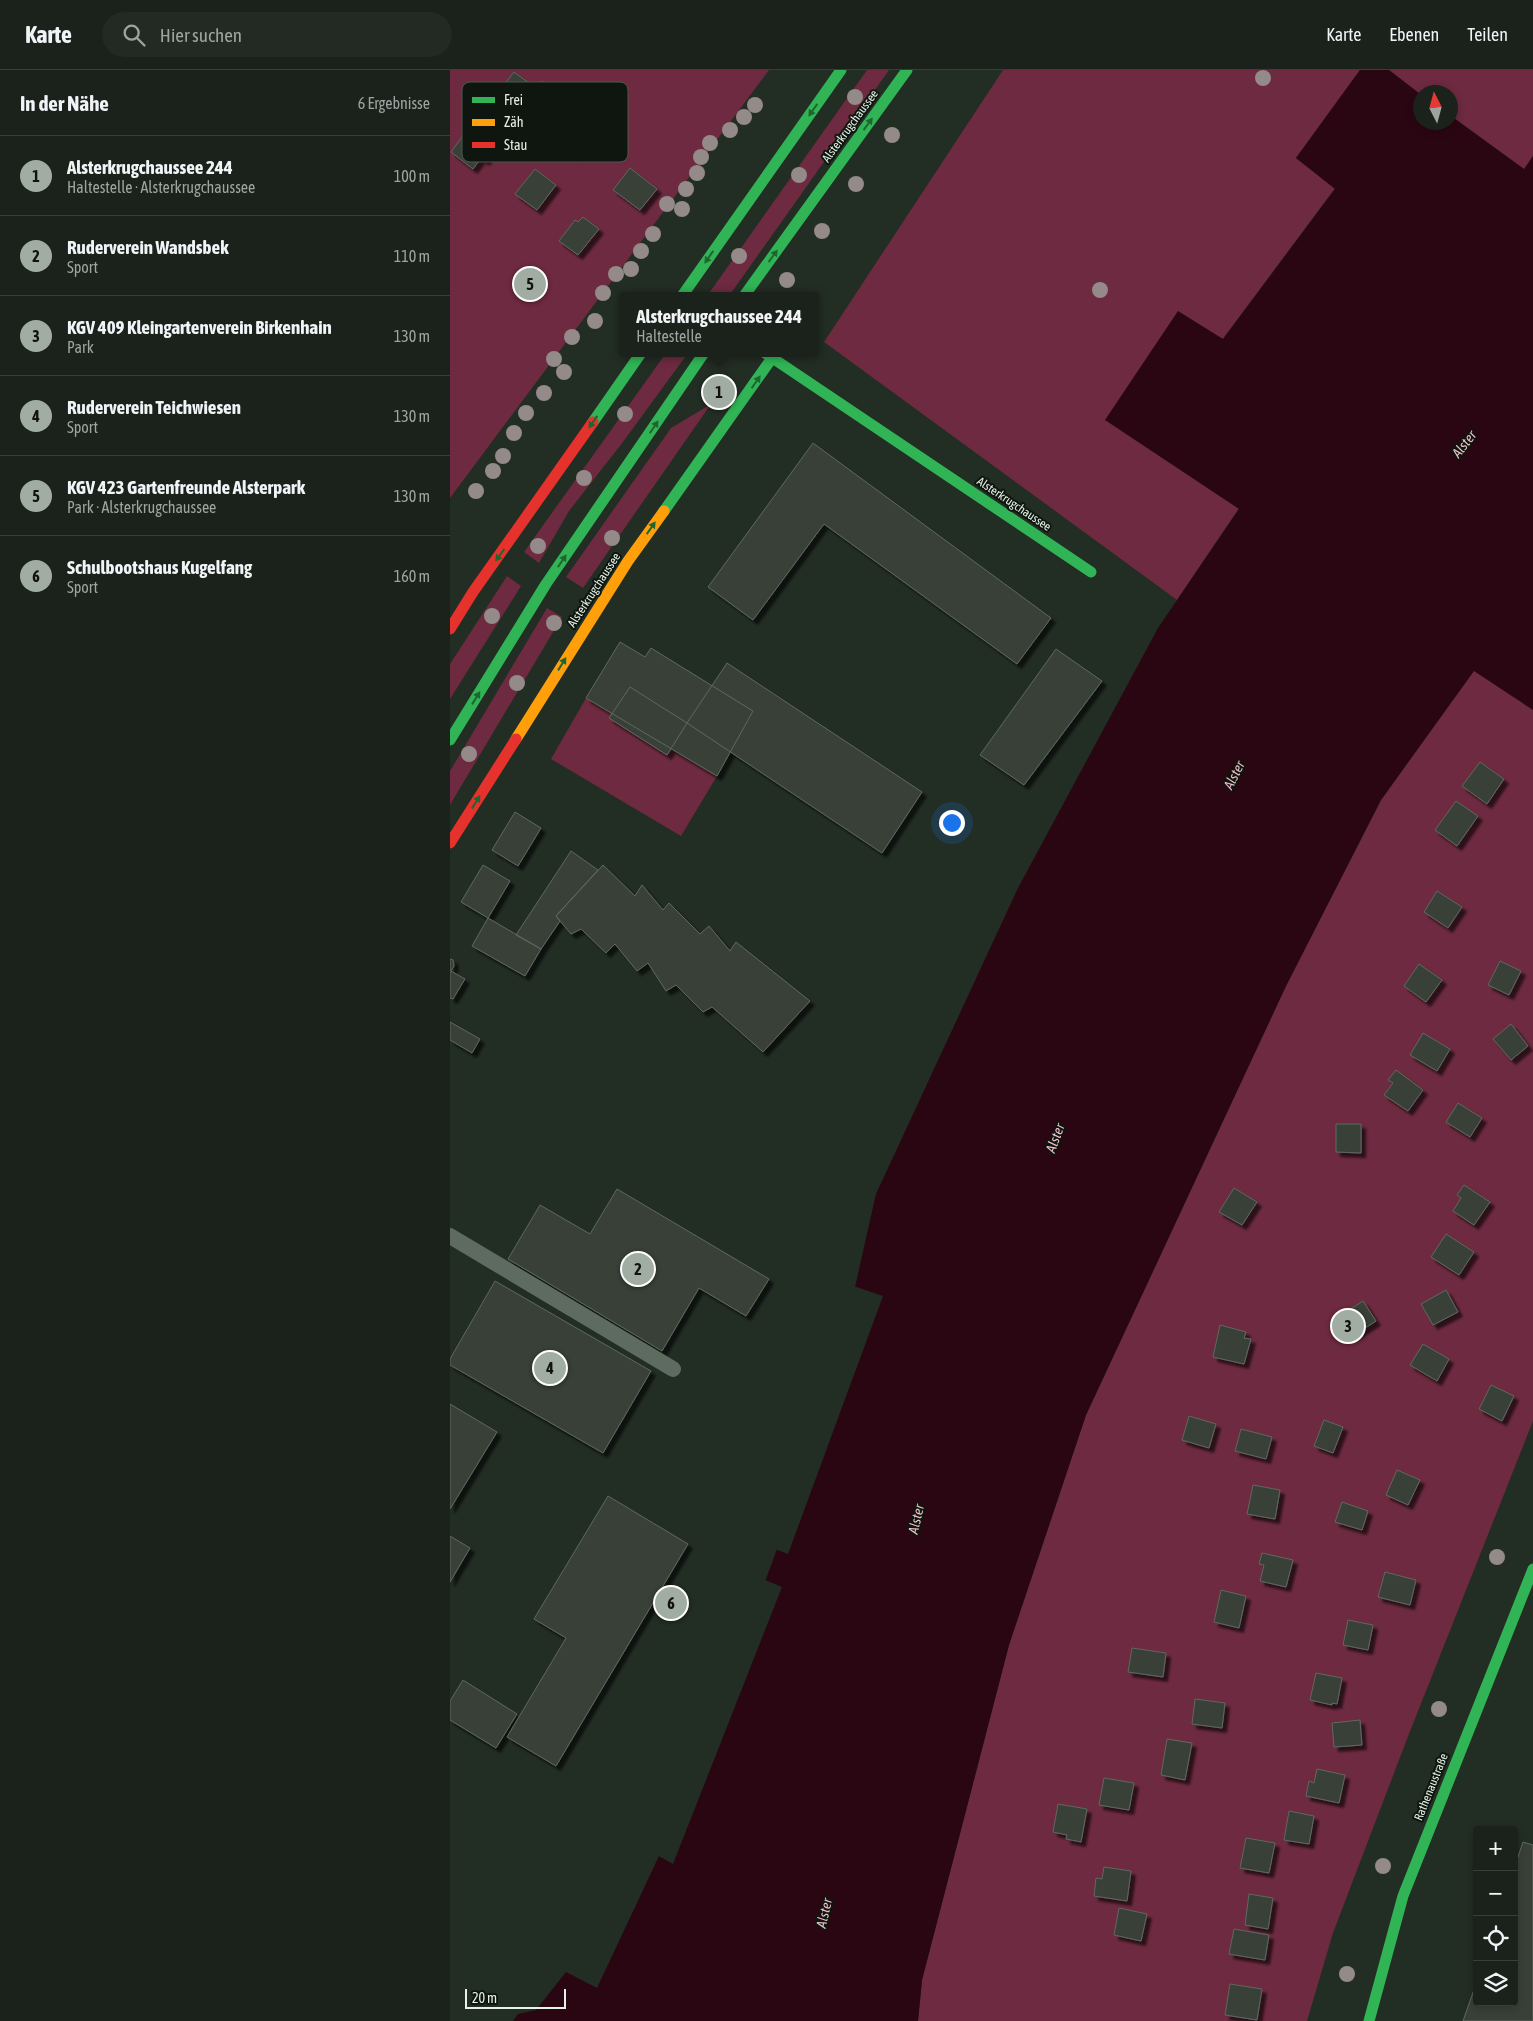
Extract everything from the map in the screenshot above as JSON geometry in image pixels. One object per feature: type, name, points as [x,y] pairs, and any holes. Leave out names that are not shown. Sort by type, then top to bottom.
[{"type":"street","points":[[685,292],[841,70]]},
{"type":"street","name":"Alsterkrugchaussee","points":[[747,292],[907,70]]},
{"type":"street","points":[[450,629],[473,592],[639,357]]},
{"type":"street","points":[[450,740],[546,584],[701,357]]},
{"type":"street","name":"Alsterkrugchaussee","points":[[450,843],[628,561],[767,357]]},
{"type":"street","name":"Alsterkrugchaussee","points":[[769,357],[1091,572]]},
{"type":"street","name":"Rathenaustraße","points":[[1369,2021],[1402,1896],[1533,1569]]},
{"type":"lane","points":[[450,1236],[673,1369]]},
{"type":"shaded area","points":[[450,70],[769,70],[450,498]]},
{"type":"shaded area","points":[[867,70],[889,70],[732,292],[710,292]]},
{"type":"shaded area","points":[[1003,70],[1360,70],[1296,158],[1335,188],[1222,340],[1106,420],[1239,508],[1177,600],[824,342]]},
{"type":"shaded area","points":[[1389,70],[1533,70],[1533,156],[1525,170],[1458,121],[1458,85],[1413,85],[1413,89]]},
{"type":"shaded area","points":[[663,357],[685,357],[623,442],[569,511],[539,563],[524,552]]},
{"type":"shaded area","points":[[711,404],[583,588],[566,577],[671,428]]},
{"type":"shaded area","points":[[507,576],[521,586],[450,699],[450,664]]},
{"type":"shaded area","points":[[547,608],[562,617],[450,805],[450,771]]},
{"type":"shaded area","points":[[1474,670],[1533,710],[1533,1421],[1407,1739],[1333,1933],[1307,2021],[918,2021],[922,1980],[1009,1645],[1086,1415],[1286,986],[1381,800]]},
{"type":"shaded area","points":[[586,698],[717,776],[681,836],[551,759]]},
{"type":"water","name":"Alster","points":[[1360,70],[1389,70],[1413,89],[1413,130],[1458,130],[1458,121],[1524,169],[1533,156],[1533,710],[1474,671],[1381,800],[1286,986],[1086,1415],[1009,1645],[922,1980],[918,2021],[513,2021],[518,2014],[536,2010],[566,1972],[597,1988],[682,1807],[826,1416],[876,1194],[1018,888],[1158,628],[1239,509],[1105,420],[1178,311],[1223,339],[1335,189],[1296,158]]},
{"type":"pier","points":[[853,1286],[883,1296],[788,1554],[775,1549],[824,1416]]},
{"type":"pier","points":[[763,1579],[782,1587],[673,1864],[657,1855],[680,1806]]},
{"type":"building","points":[[514,72],[528,82],[506,82]]},
{"type":"building","points":[[462,137],[462,160],[451,152]]},
{"type":"building","points":[[464,162],[478,162],[473,169]]},
{"type":"building","points":[[630,168],[657,189],[640,210],[613,190]]},
{"type":"building","points":[[535,169],[556,185],[537,210],[515,194]]},
{"type":"building","points":[[583,217],[599,229],[578,255],[559,241],[575,220],[578,222]]},
{"type":"building","points":[[813,443],[1051,618],[1017,664],[824,524],[753,620],[708,587]]},
{"type":"building","points":[[620,642],[645,657],[651,648],[753,711],[717,776],[586,698]]},
{"type":"building","points":[[1056,649],[1102,681],[1024,785],[980,755]]},
{"type":"building","points":[[727,663],[922,792],[882,853],[687,723]]},
{"type":"building","points":[[630,687],[687,723],[667,755],[609,718]]},
{"type":"building","points":[[1480,762],[1504,779],[1487,804],[1462,786]]},
{"type":"building","points":[[1456,801],[1478,816],[1457,846],[1435,830]]},
{"type":"building","points":[[515,812],[541,828],[518,866],[492,850]]},
{"type":"building","points":[[571,851],[598,870],[556,916],[560,921],[541,949],[516,935]]},
{"type":"building","points":[[483,865],[510,881],[488,918],[461,902]]},
{"type":"building","points":[[603,865],[635,896],[642,885],[663,910],[669,903],[700,934],[709,926],[730,951],[736,942],[810,1001],[763,1052],[712,1007],[703,1012],[676,985],[666,991],[648,963],[637,971],[615,944],[606,953],[581,929],[571,934],[556,916]]},
{"type":"building","points":[[1437,891],[1462,907],[1448,928],[1424,912]]},
{"type":"building","points":[[488,918],[541,949],[525,976],[472,946]]},
{"type":"building","points":[[450,959],[453,960],[454,966],[451,971],[465,979],[453,999],[450,998]]},
{"type":"building","points":[[1500,961],[1521,971],[1509,995],[1488,985]]},
{"type":"building","points":[[1419,964],[1442,980],[1426,1002],[1404,986]]},
{"type":"building","points":[[450,1022],[480,1039],[472,1053],[450,1040]]},
{"type":"building","points":[[1511,1024],[1528,1046],[1511,1060],[1493,1039]]},
{"type":"building","points":[[1423,1033],[1450,1049],[1437,1071],[1410,1055]]},
{"type":"building","points":[[1396,1070],[1423,1090],[1408,1111],[1384,1095],[1393,1083],[1388,1080]]},
{"type":"building","points":[[1458,1103],[1482,1118],[1470,1137],[1446,1122]]},
{"type":"building","points":[[1336,1124],[1361,1124],[1361,1153],[1336,1152]]},
{"type":"building","points":[[1464,1185],[1490,1202],[1474,1225],[1453,1211],[1461,1198],[1457,1195]]},
{"type":"building","points":[[1234,1188],[1257,1202],[1242,1225],[1219,1212]]},
{"type":"building","points":[[617,1189],[769,1279],[746,1316],[699,1288],[662,1351],[508,1259],[540,1205],[590,1234]]},
{"type":"building","points":[[1446,1234],[1474,1252],[1459,1275],[1431,1257]]},
{"type":"building","points":[[495,1281],[651,1371],[603,1453],[450,1365],[450,1359]]},
{"type":"building","points":[[1446,1290],[1458,1312],[1433,1325],[1421,1304]]},
{"type":"building","points":[[1363,1301],[1376,1321],[1353,1336],[1340,1316]]},
{"type":"building","points":[[1220,1325],[1246,1332],[1244,1338],[1251,1339],[1244,1364],[1213,1357]]},
{"type":"building","points":[[1423,1344],[1449,1359],[1437,1381],[1410,1365]]},
{"type":"building","points":[[1491,1385],[1514,1396],[1502,1421],[1479,1409]]},
{"type":"building","points":[[450,1404],[497,1432],[450,1509]]},
{"type":"building","points":[[1189,1416],[1216,1424],[1209,1448],[1182,1440]]},
{"type":"building","points":[[1324,1420],[1343,1427],[1333,1453],[1314,1446]]},
{"type":"building","points":[[1241,1429],[1272,1437],[1266,1459],[1235,1451]]},
{"type":"building","points":[[1397,1470],[1420,1480],[1408,1505],[1386,1495]]},
{"type":"building","points":[[1253,1485],[1280,1490],[1275,1519],[1247,1514]]},
{"type":"building","points":[[608,1496],[688,1544],[556,1766],[507,1737],[566,1638],[534,1619]]},
{"type":"building","points":[[1342,1502],[1368,1511],[1362,1530],[1335,1522]]},
{"type":"building","points":[[450,1536],[470,1548],[450,1582]]},
{"type":"building","points":[[1262,1553],[1293,1560],[1286,1587],[1260,1581],[1264,1565],[1259,1564]]},
{"type":"building","points":[[1385,1572],[1416,1580],[1410,1605],[1378,1597]]},
{"type":"building","points":[[1221,1590],[1246,1596],[1239,1628],[1214,1622]]},
{"type":"building","points":[[1348,1620],[1373,1625],[1368,1650],[1343,1645]]},
{"type":"building","points":[[1132,1648],[1166,1653],[1163,1677],[1128,1672]]},
{"type":"building","points":[[1316,1673],[1342,1678],[1337,1704],[1332,1703],[1332,1705],[1310,1700]]},
{"type":"building","points":[[463,1680],[517,1714],[496,1748],[450,1720],[450,1701]]},
{"type":"building","points":[[1195,1699],[1225,1703],[1222,1728],[1192,1724]]},
{"type":"building","points":[[1360,1720],[1362,1745],[1334,1747],[1332,1723]]},
{"type":"building","points":[[1167,1739],[1192,1743],[1185,1780],[1161,1775]]},
{"type":"building","points":[[1317,1769],[1345,1775],[1339,1803],[1306,1796],[1309,1781],[1314,1783]]},
{"type":"building","points":[[1104,1778],[1134,1783],[1129,1810],[1099,1805]]},
{"type":"building","points":[[1058,1804],[1087,1809],[1081,1842],[1066,1839],[1067,1835],[1053,1832]]},
{"type":"building","points":[[1289,1811],[1314,1816],[1309,1844],[1284,1840]]},
{"type":"building","points":[[1246,1838],[1275,1843],[1269,1873],[1240,1868]]},
{"type":"building","points":[[1523,1842],[1533,1845],[1533,2021],[1463,2021],[1473,1992],[1473,2006],[1518,2006],[1518,1857]]},
{"type":"building","points":[[1104,1867],[1131,1871],[1127,1901],[1094,1896],[1096,1878],[1102,1879]]},
{"type":"building","points":[[1249,1894],[1273,1898],[1268,1929],[1245,1925]]},
{"type":"building","points":[[1119,1908],[1147,1914],[1141,1941],[1114,1935]]},
{"type":"building","points":[[1234,1929],[1269,1935],[1265,1960],[1229,1954]]},
{"type":"building","points":[[1230,1984],[1262,1989],[1257,2020],[1225,2015]]},
{"type":"traffic: fast","points":[[685,292],[841,70]]},
{"type":"traffic: fast","points":[[747,292],[907,70]]},
{"type":"traffic: fast","points":[[593,422],[638,357]]},
{"type":"traffic: fast","points":[[450,740],[546,584],[701,357]]},
{"type":"traffic: fast","points":[[771,357],[1091,572]]},
{"type":"traffic: fast","points":[[664,511],[772,358]]},
{"type":"traffic: fast","points":[[1369,2021],[1403,1896],[1533,1569]]},
{"type":"traffic: slow","points":[[516,739],[628,561],[664,511]]},
{"type":"traffic: jam","points":[[450,629],[473,592],[593,422]]},
{"type":"traffic: jam","points":[[450,843],[516,739]]},
{"type":"place","name":"KGV 423 Gartenfreunde Alsterpark","points":[[530,284]]},
{"type":"place","name":"Alsterkrugchaussee 244","points":[[719,392]]},
{"type":"place","name":"Ruderverein Wandsbek","points":[[638,1269]]},
{"type":"place","name":"KGV 409 Kleingartenverein Birkenhain","points":[[1348,1326]]},
{"type":"place","name":"Ruderverein Teichwiesen","points":[[550,1368]]},
{"type":"place","name":"Schulbootshaus Kugelfang","points":[[671,1603]]}]
